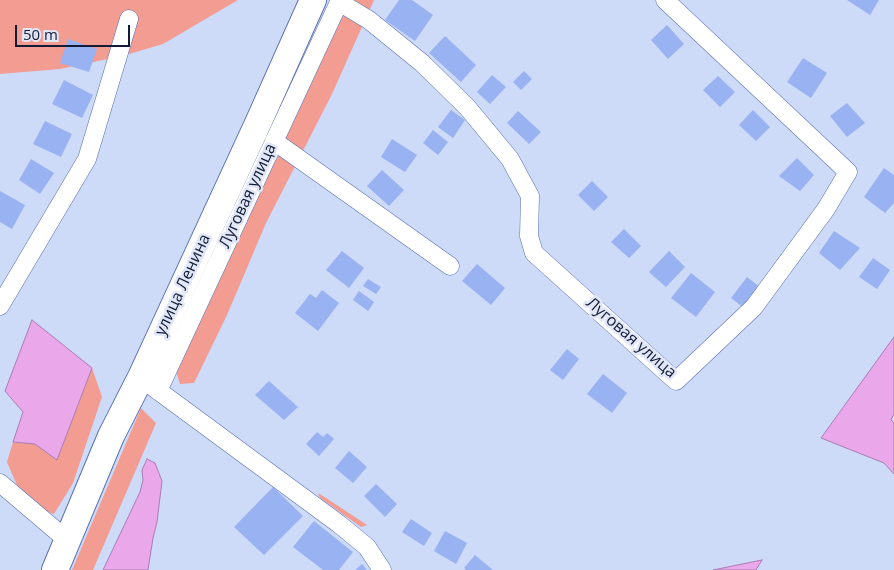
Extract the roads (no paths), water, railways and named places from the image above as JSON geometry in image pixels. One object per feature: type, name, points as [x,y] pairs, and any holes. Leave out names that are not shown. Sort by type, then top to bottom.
[{"type":"main road","name":"улица Ленина","points":[[55,570],[111,436],[149,384],[259,121],[313,0]]},
{"type":"street","name":"Луговая улица","points":[[149,384],[274,141],[339,1],[369,20],[422,63],[467,107],[510,159],[530,196],[529,236],[534,253],[676,381],[754,307],[826,209],[848,172],[665,0]]},
{"type":"street","points":[[0,306],[87,159],[129,18]]},
{"type":"street","points":[[274,141],[450,266]]},
{"type":"street","points":[[149,384],[339,524],[367,547],[382,570]]},
{"type":"street","points":[[0,483],[67,540]]}]
